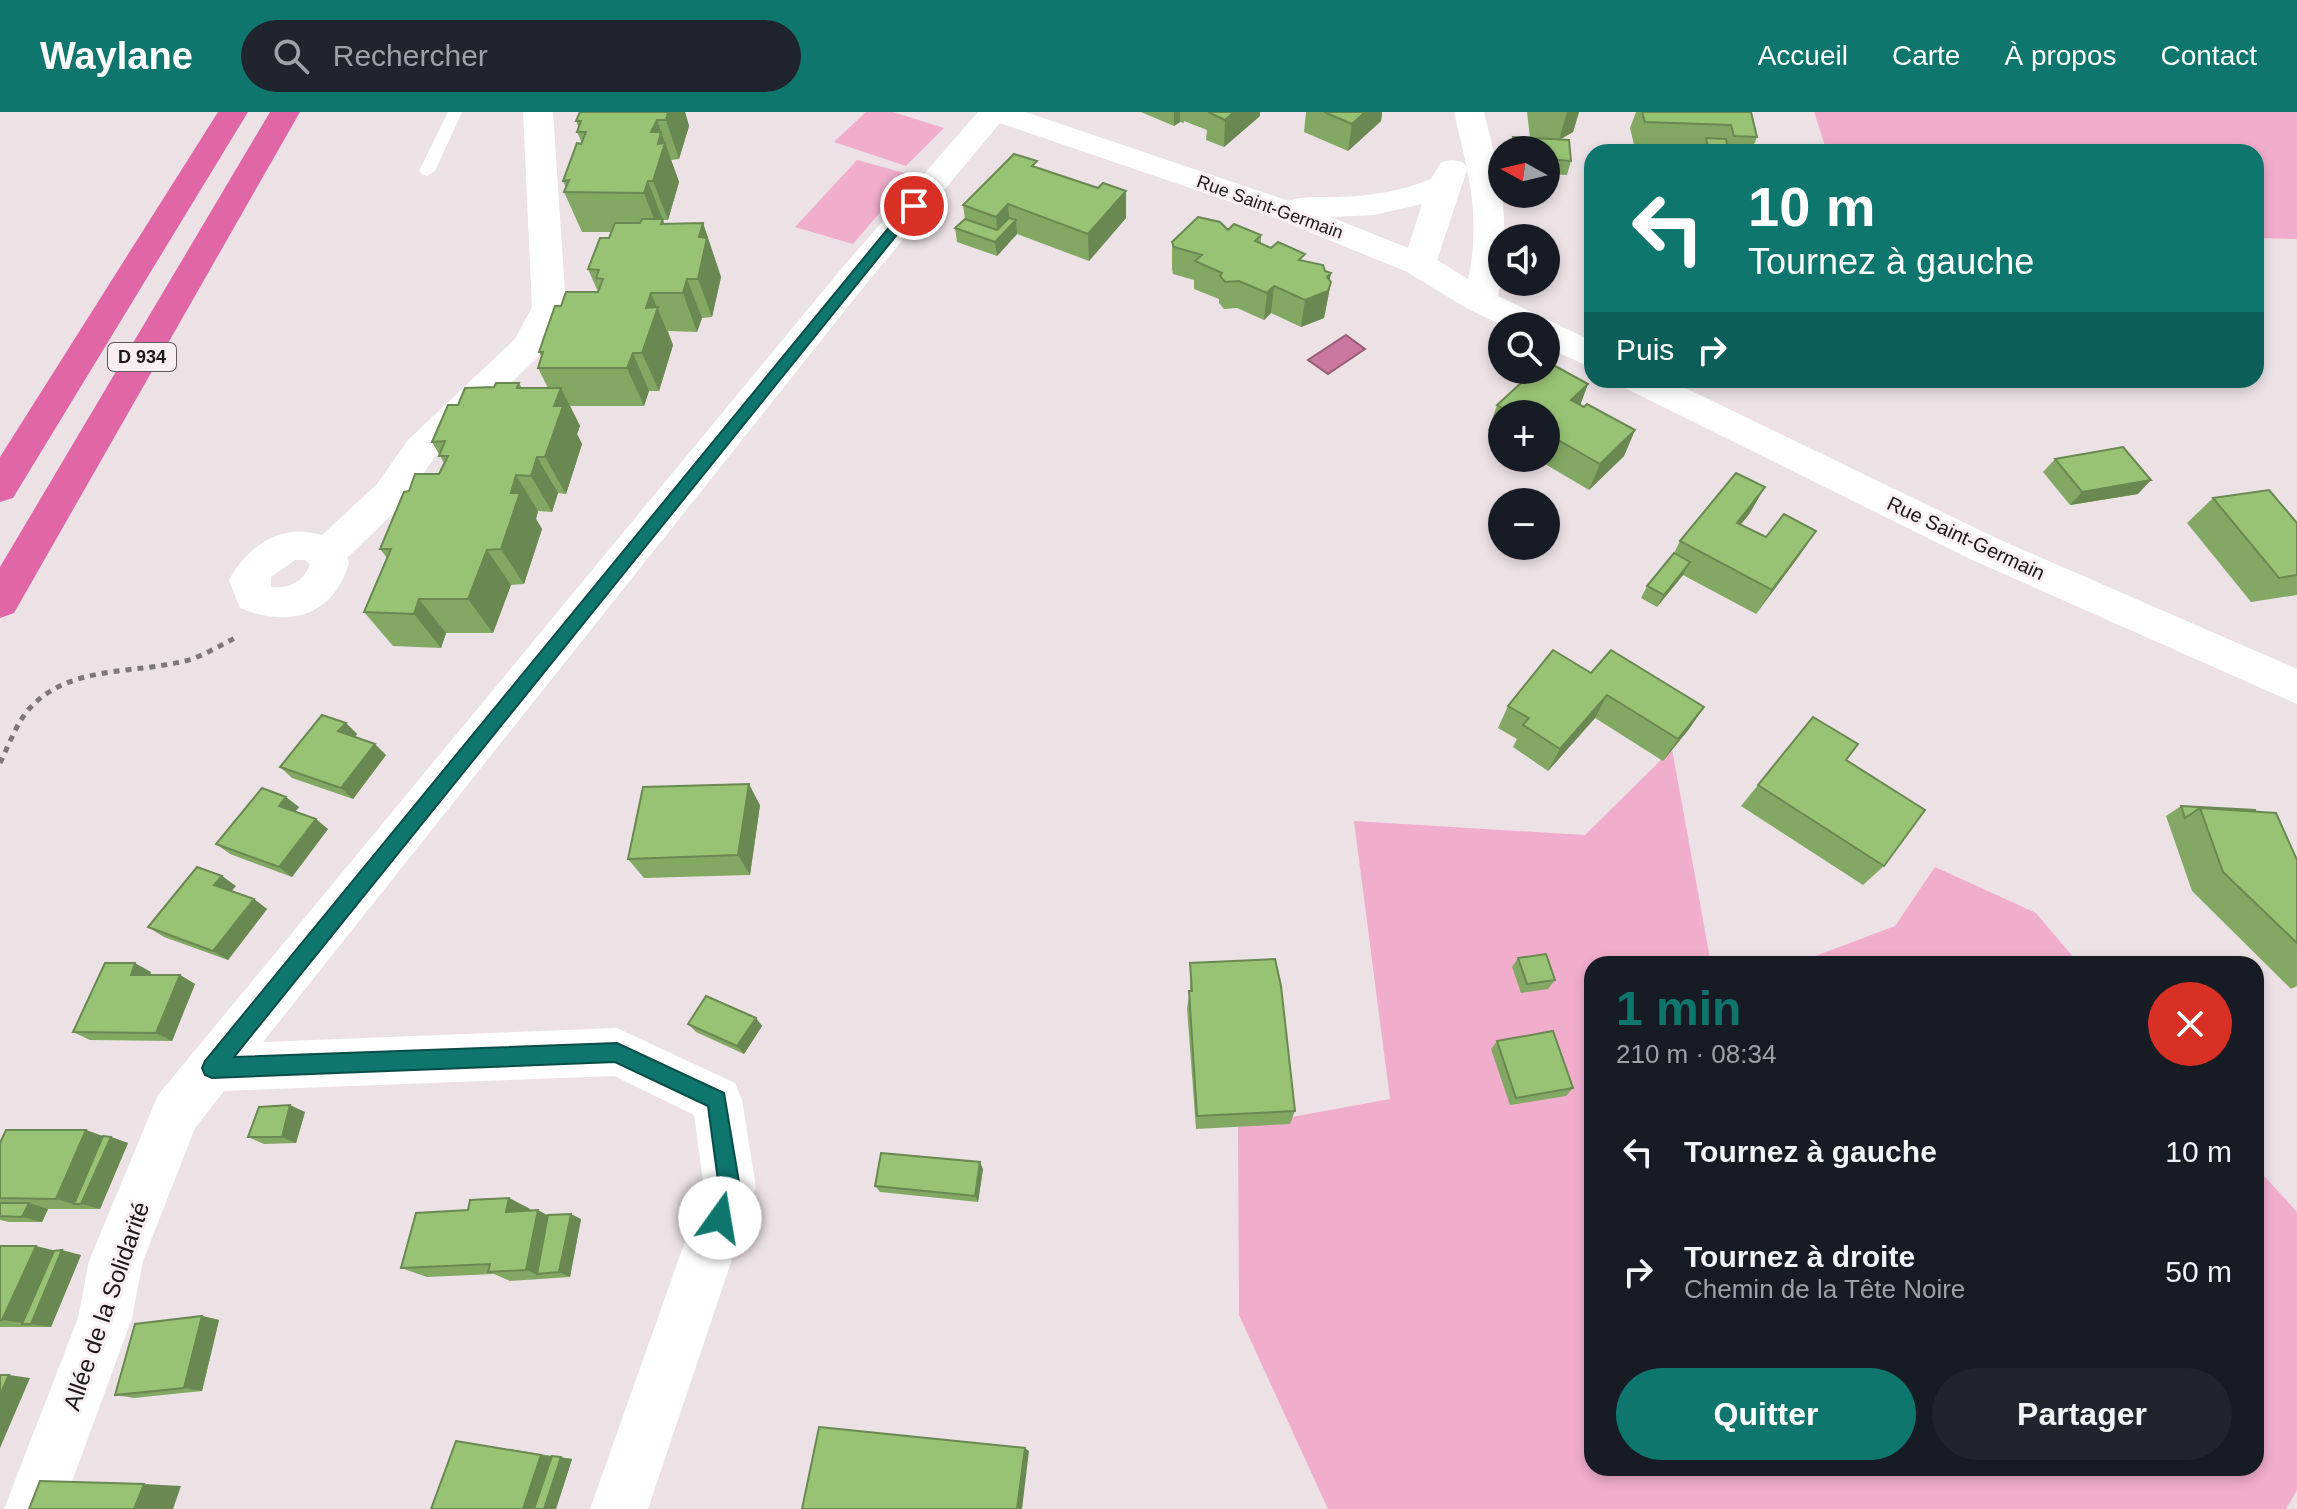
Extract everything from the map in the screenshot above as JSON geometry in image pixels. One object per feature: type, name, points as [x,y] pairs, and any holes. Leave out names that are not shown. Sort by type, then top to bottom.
[{"type":"highway","name":"D 934","points":[[0,488],[233,112]]},
{"type":"highway","name":"D 934","points":[[0,602],[285,112]]},
{"type":"street","points":[[274,604],[301,599],[323,582],[330,563],[326,554],[390,494],[421,449],[529,346],[549,307],[538,112]]},
{"type":"street","name":"Rue Saint-Germain","points":[[995,112],[1274,206],[1419,264],[1503,312]]},
{"type":"street","name":"Allée de la Solidarité","points":[[33,1509],[105,1318],[116,1261],[176,1112],[854,276],[995,112]]},
{"type":"street","points":[[1419,264],[1443,186],[1471,122]]},
{"type":"street","points":[[1471,122],[1487,188],[1489,259],[1480,301]]},
{"type":"street","points":[[1274,206],[1331,209],[1377,205],[1420,196],[1443,186]]},
{"type":"street","points":[[1560,339],[1584,352]]},
{"type":"street","name":"Rue Saint-Germain","points":[[1655,388],[1982,548],[2297,687]]},
{"type":"street","points":[[212,1068],[617,1052],[717,1100],[730,1188],[619,1509]]},
{"type":"lane","points":[[427,171],[455,112]]},
{"type":"path","points":[[0,763],[30,709],[52,691],[93,673],[137,671],[188,660],[239,636],[274,604]]},
{"type":"shaded area","points":[[866,112],[893,112],[944,128],[906,166],[834,142]]},
{"type":"shaded area","points":[[1814,112],[2297,112],[2297,239],[2264,238],[2264,144],[1824,144]]},
{"type":"shaded area","points":[[857,160],[912,175],[853,244],[795,227]]},
{"type":"shaded area","points":[[1346,335],[1365,349],[1328,374],[1308,360]]},
{"type":"shaded area","points":[[1672,749],[1710,956],[1584,956],[1584,1476],[2264,1476],[2264,1176],[2297,1212],[2297,1490],[2286,1509],[1328,1509],[1239,1315],[1238,1127],[1390,1099],[1354,821],[1585,835]]},
{"type":"shaded area","points":[[1935,867],[2036,913],[2072,956],[1815,956],[1895,926]]},
{"type":"building","points":[[580,112],[668,112],[666,120],[657,120],[651,132],[661,132],[658,144],[665,143],[653,181],[648,181],[644,193],[564,192],[569,180],[563,181],[577,143],[581,144],[586,132],[577,132],[581,121],[576,121]]},
{"type":"building","points":[[1208,112],[1234,112],[1225,120]]},
{"type":"building","points":[[1324,112],[1365,112],[1352,124]]},
{"type":"building","points":[[1642,112],[1751,112],[1757,137],[1734,136],[1731,125],[1645,122]]},
{"type":"building","points":[[1706,138],[1726,139],[1727,144],[1707,144]]},
{"type":"building","points":[[1560,140],[1569,140],[1571,161],[1560,160]]},
{"type":"building","points":[[1014,154],[1037,161],[1032,166],[1098,188],[1103,183],[1126,191],[1088,234],[1008,204],[996,217],[963,205]]},
{"type":"building","points":[[1198,217],[1220,222],[1228,230],[1234,224],[1261,235],[1255,241],[1271,248],[1278,242],[1305,254],[1299,260],[1323,265],[1325,271],[1331,273],[1327,277],[1331,282],[1328,291],[1305,300],[1274,286],[1267,293],[1239,281],[1225,282],[1220,276],[1222,273],[1195,261],[1202,255],[1174,247],[1172,242]]},
{"type":"building","points":[[1009,218],[1016,220],[995,242],[955,228],[965,219],[997,230]]},
{"type":"building","points":[[642,219],[663,219],[661,224],[703,223],[699,237],[707,238],[698,279],[687,279],[683,293],[651,293],[646,308],[658,307],[642,353],[633,353],[627,368],[538,368],[543,352],[539,352],[555,306],[561,306],[566,292],[598,292],[603,279],[596,278],[599,270],[588,269],[600,238],[609,238],[615,223],[640,223]]},
{"type":"building","points":[[1560,369],[1584,382],[1584,388],[1571,400],[1584,407],[1587,404],[1635,430],[1600,464],[1560,441],[1560,400],[1502,400],[1520,384],[1560,384]]},
{"type":"building","points":[[496,383],[519,383],[517,388],[561,388],[554,406],[563,406],[545,457],[537,457],[531,476],[516,475],[511,493],[520,493],[501,549],[487,550],[468,599],[419,599],[414,614],[364,612],[391,549],[380,549],[404,492],[409,491],[415,474],[439,474],[448,456],[439,456],[445,441],[432,442],[448,405],[458,405],[465,388],[494,387]]},
{"type":"building","points":[[2123,447],[2151,480],[2082,492],[2055,459]]},
{"type":"building","points":[[1736,473],[1765,487],[1737,523],[1766,537],[1784,514],[1816,531],[1772,590],[1680,541]]},
{"type":"building","points":[[2269,490],[2297,523],[2297,575],[2279,578],[2213,498]]},
{"type":"building","points":[[1674,553],[1690,562],[1664,595],[1647,586]]},
{"type":"building","points":[[1553,650],[1591,673],[1611,650],[1704,707],[1678,739],[1607,695],[1560,749],[1523,725],[1529,718],[1508,706]]},
{"type":"building","points":[[322,715],[346,723],[338,731],[375,744],[341,788],[280,767]]},
{"type":"building","points":[[1813,717],[1858,744],[1846,760],[1925,810],[1884,866],[1758,785]]},
{"type":"building","points":[[749,784],[738,855],[628,859],[643,787]]},
{"type":"building","points":[[262,788],[286,797],[279,806],[316,819],[279,867],[216,844]]},
{"type":"building","points":[[2181,806],[2255,812],[2200,808],[2185,818]]},
{"type":"building","points":[[2200,808],[2276,813],[2297,860],[2297,943],[2223,872]]},
{"type":"building","points":[[197,867],[222,876],[214,885],[254,899],[213,951],[148,927]]},
{"type":"building","points":[[1546,954],[1555,980],[1527,984],[1518,958]]},
{"type":"building","points":[[1275,959],[1281,986],[1295,1111],[1197,1116],[1190,963]]},
{"type":"building","points":[[105,963],[135,963],[131,975],[180,975],[156,1033],[73,1032]]},
{"type":"building","points":[[706,996],[756,1018],[737,1046],[688,1024]]},
{"type":"building","points":[[1553,1031],[1573,1088],[1516,1098],[1497,1041]]},
{"type":"building","points":[[290,1105],[282,1137],[248,1137],[259,1107]]},
{"type":"building","points":[[6,1130],[86,1130],[56,1199],[0,1198],[0,1143]]},
{"type":"building","points":[[103,1136],[111,1137],[81,1204],[74,1204]]},
{"type":"building","points":[[881,1153],[980,1162],[975,1196],[875,1186]]},
{"type":"building","points":[[509,1198],[506,1212],[538,1210],[526,1270],[488,1272],[490,1264],[401,1268],[416,1213],[468,1210],[470,1200]]},
{"type":"building","points":[[0,1203],[29,1203],[22,1217],[0,1216]]},
{"type":"building","points":[[571,1214],[559,1272],[537,1274],[548,1215]]},
{"type":"building","points":[[0,1246],[36,1246],[2,1320],[0,1320]]},
{"type":"building","points":[[62,1250],[31,1324],[22,1324],[54,1251]]},
{"type":"building","points":[[202,1316],[184,1388],[115,1395],[135,1324]]},
{"type":"building","points":[[0,1375],[9,1375],[0,1395]]},
{"type":"building","points":[[819,1427],[1025,1448],[1017,1509],[802,1509]]},
{"type":"building","points":[[456,1441],[541,1455],[523,1509],[431,1509]]},
{"type":"building","points":[[552,1456],[561,1457],[544,1509],[534,1509]]},
{"type":"building","points":[[40,1481],[144,1484],[134,1509],[29,1509]]},
{"type":"route","points":[[720,1218],[730,1188],[717,1100],[617,1052],[212,1068],[914,206]]}]
